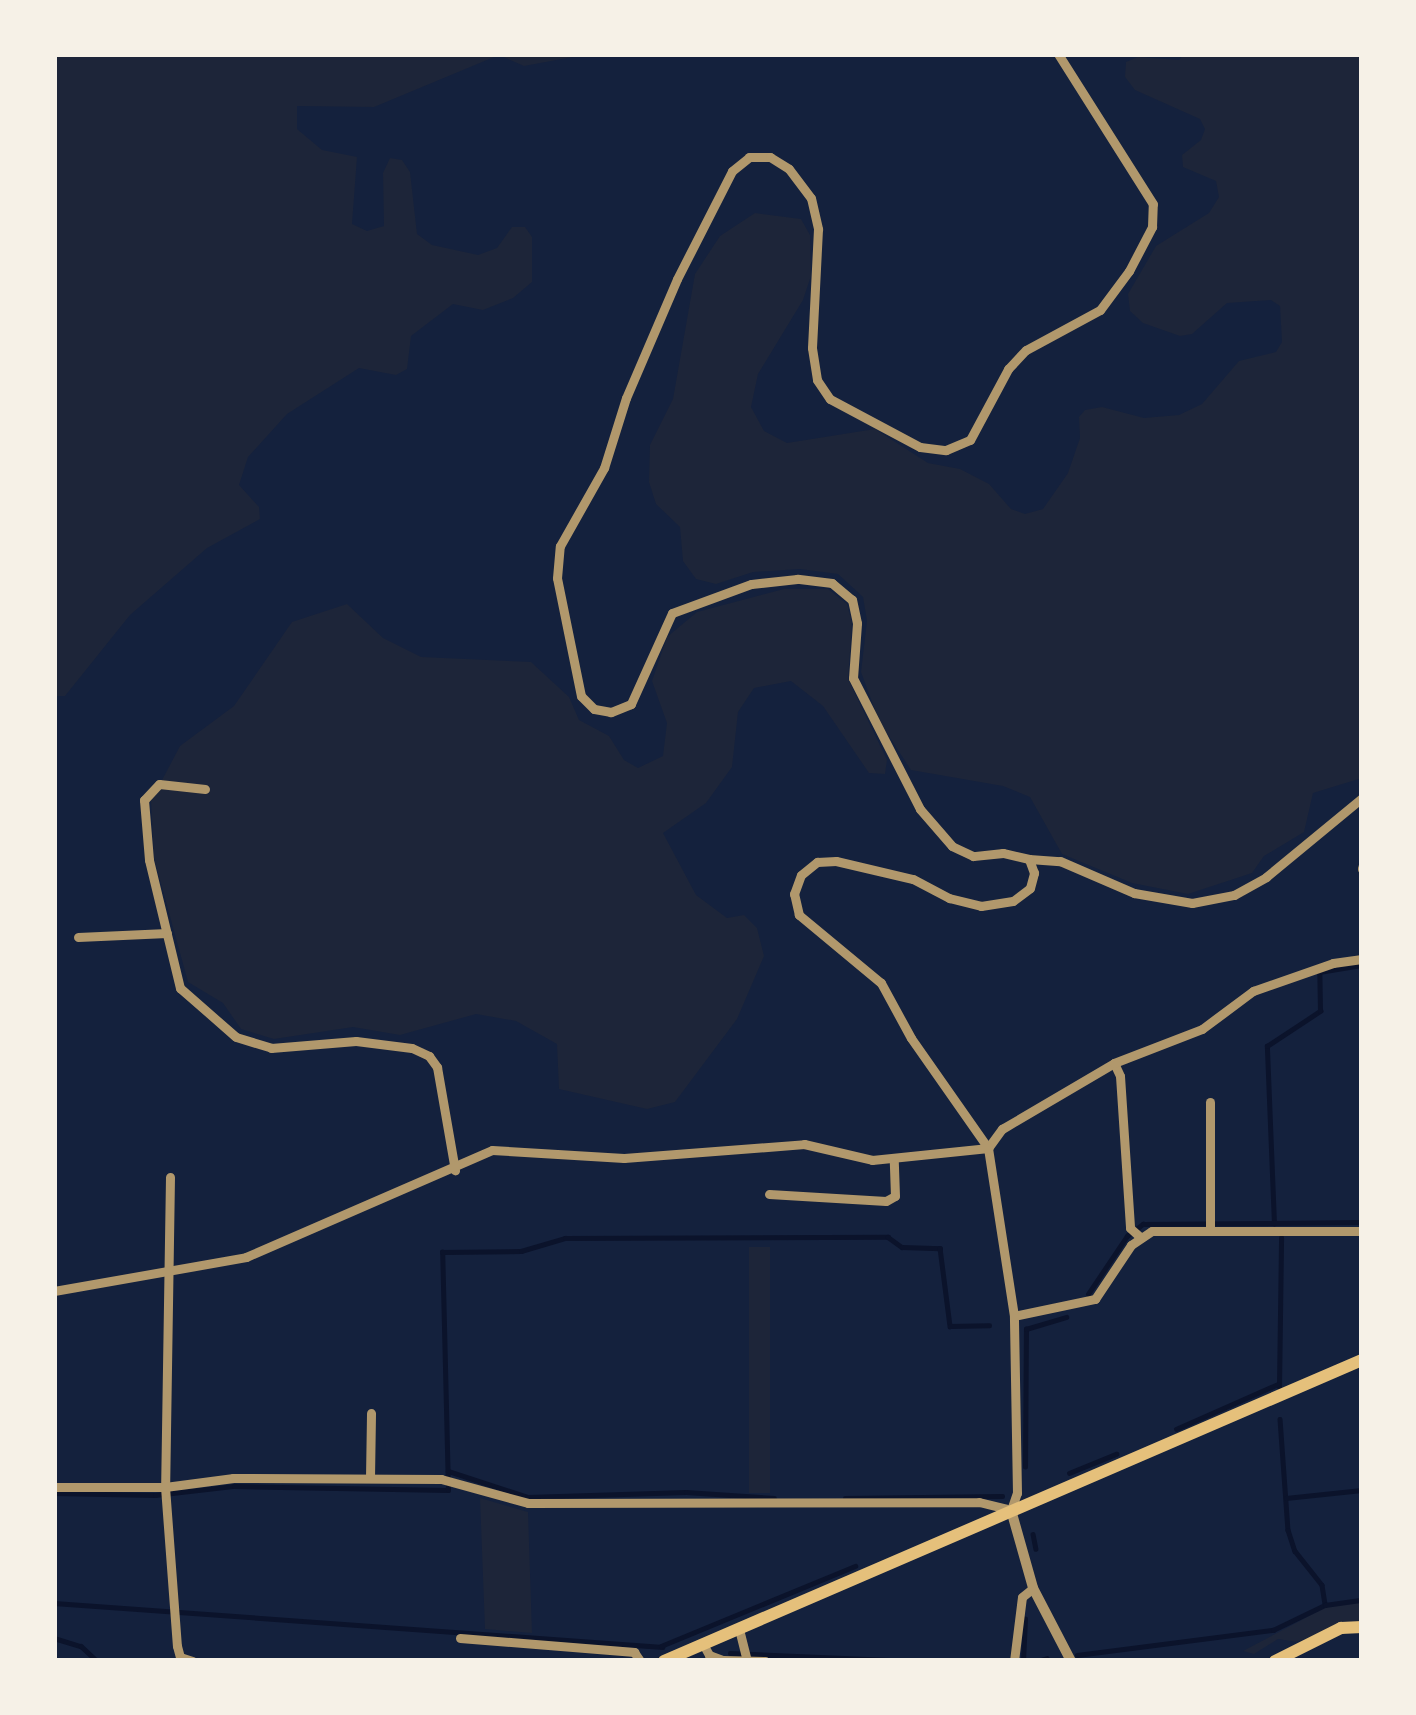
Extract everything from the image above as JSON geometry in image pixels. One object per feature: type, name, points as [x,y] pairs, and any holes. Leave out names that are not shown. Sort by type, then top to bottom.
[{"type":"main road","points":[[664,1661],[1362,1360]]},
{"type":"main road","points":[[1275,1661],[1341,1628],[1362,1628]]},
{"type":"street","points":[[1058,54],[1153,204],[1152,227],[1129,272],[1100,310],[1026,350],[1008,369],[970,440],[946,450],[920,447],[830,399],[817,380],[812,348],[818,229],[811,198],[789,170],[770,157],[749,157],[732,171],[677,279],[626,398],[604,468],[560,545],[557,578],[581,696],[594,709],[611,712],[631,704],[672,613],[751,584],[797,579],[832,584],[852,601],[857,623],[853,677],[920,809],[952,846],[973,856],[1003,853],[1060,861],[1134,892],[1192,904],[1234,895],[1266,877],[1362,798]]},
{"type":"street","points":[[205,789],[180,782],[159,784],[144,800],[149,860],[181,988],[236,1037],[271,1048],[356,1041],[412,1048],[429,1056],[437,1067],[455,1170]]},
{"type":"street","points":[[1029,859],[1034,873],[1030,888],[1013,901],[981,906],[949,898],[913,879],[836,861],[818,862],[801,875],[794,895],[799,915],[881,983],[911,1038],[988,1148],[1014,1316],[1017,1493],[1011,1510],[1033,1588],[1070,1661]]},
{"type":"street","points":[[78,937],[167,933]]},
{"type":"street","points":[[54,1292],[246,1257],[492,1150],[531,1148],[624,1158],[804,1144],[894,1160],[988,1148],[1002,1129],[1114,1063],[1202,1029],[1253,991],[1287,976],[1362,959]]},
{"type":"street","points":[[1014,1316],[1095,1300],[1136,1232],[1120,1076],[1114,1063]]},
{"type":"street","points":[[1210,1102],[1210,1225]]},
{"type":"street","points":[[769,1194],[886,1201],[896,1196],[894,1160]]},
{"type":"street","points":[[170,1177],[166,1492],[181,1657],[192,1661]]},
{"type":"street","points":[[1136,1232],[1210,1225],[1362,1231]]},
{"type":"street","points":[[370,1478],[371,1413]]},
{"type":"street","points":[[54,1487],[166,1492],[233,1478],[370,1478],[447,1481],[528,1503],[979,1502],[1011,1510]]},
{"type":"street","points":[[1014,1661],[1022,1597],[1033,1588]]},
{"type":"street","points":[[739,1629],[746,1653]]},
{"type":"street","points":[[460,1638],[634,1652],[640,1661]]},
{"type":"street","points":[[704,1644],[709,1655],[723,1660],[765,1661]]},
{"type":"shaded area","points":[[54,54],[589,54],[524,66],[499,55],[374,107],[297,106],[297,129],[322,150],[357,157],[352,224],[367,231],[384,226],[383,173],[390,158],[402,160],[410,172],[417,234],[432,245],[478,255],[497,248],[512,227],[525,227],[532,237],[532,282],[513,298],[483,310],[453,304],[411,336],[407,369],[396,375],[359,368],[287,414],[248,457],[239,485],[259,507],[260,519],[207,548],[130,615],[65,696],[54,696]]},
{"type":"shaded area","points":[[1184,54],[1362,54],[1362,778],[1313,793],[1304,832],[1264,856],[1252,873],[1188,894],[1132,883],[1062,854],[1030,797],[1003,786],[911,770],[879,721],[861,672],[867,621],[863,597],[838,574],[800,569],[753,572],[716,584],[696,579],[683,561],[680,527],[656,504],[649,482],[650,445],[673,399],[695,274],[720,236],[755,213],[801,219],[810,235],[811,276],[803,300],[758,374],[751,407],[764,431],[787,443],[875,429],[928,463],[960,469],[989,484],[1011,509],[1025,514],[1043,509],[1068,473],[1080,438],[1079,417],[1085,410],[1102,407],[1144,418],[1179,415],[1202,404],[1239,361],[1276,352],[1282,342],[1280,306],[1271,300],[1227,303],[1192,334],[1180,336],[1143,323],[1130,311],[1128,294],[1156,246],[1209,213],[1219,197],[1216,181],[1183,167],[1182,155],[1201,140],[1205,129],[1200,119],[1135,90],[1125,77],[1126,62],[1138,57],[1179,60]]},
{"type":"shaded area","points":[[784,589],[828,589],[847,604],[852,623],[848,679],[887,760],[885,774],[869,773],[823,706],[791,681],[754,688],[738,712],[732,767],[706,803],[663,833],[696,895],[727,918],[744,915],[757,928],[764,956],[737,1019],[675,1102],[647,1109],[559,1089],[557,1044],[516,1021],[476,1014],[400,1035],[353,1027],[274,1039],[241,1029],[223,1003],[188,982],[154,858],[151,801],[180,746],[234,706],[292,622],[347,604],[383,638],[421,657],[531,662],[569,697],[579,720],[609,736],[624,760],[638,768],[663,756],[667,723],[652,681],[667,637],[697,612]]},
{"type":"shaded area","points":[[749,1247],[770,1247],[770,1493],[749,1493]]},
{"type":"shaded area","points":[[480,1498],[528,1512],[532,1633],[485,1629]]},
{"type":"shaded area","points":[[1362,1602],[1362,1625],[1340,1625],[1297,1642],[1278,1639],[1254,1654],[1243,1651],[1326,1607]]},
{"type":"waterway","points":[[1274,1224],[1267,1046],[1320,1011],[1319,972],[1362,965]]},
{"type":"waterway","points":[[1088,1294],[1127,1236],[1143,1224],[1362,1222]]},
{"type":"waterway","points":[[54,1493],[155,1495],[234,1486],[448,1490],[442,1252],[521,1251],[565,1238],[888,1237],[902,1247],[940,1248],[950,1326],[989,1325]]},
{"type":"waterway","points":[[1279,1387],[1281,1238]]},
{"type":"waterway","points":[[1025,1467],[1026,1329],[1066,1317]]},
{"type":"waterway","points":[[1176,1429],[1278,1384]]},
{"type":"waterway","points":[[1280,1419],[1288,1530],[1295,1551],[1322,1585],[1325,1605]]},
{"type":"waterway","points":[[1069,1473],[1116,1454]]},
{"type":"waterway","points":[[448,1471],[528,1497],[686,1492],[774,1498]]},
{"type":"waterway","points":[[1286,1498],[1362,1490]]},
{"type":"waterway","points":[[845,1498],[1002,1496]]},
{"type":"waterway","points":[[1033,1534],[1036,1549]]},
{"type":"waterway","points":[[661,1646],[855,1566]]},
{"type":"waterway","points":[[1077,1655],[1273,1630],[1325,1605],[1362,1600]]},
{"type":"waterway","points":[[54,1603],[662,1647]]},
{"type":"waterway","points":[[1023,1661],[1025,1619]]},
{"type":"waterway","points":[[54,1638],[81,1646],[97,1661]]},
{"type":"waterway","points":[[730,1653],[913,1661]]},
{"type":"waterway","points":[[1038,1661],[1047,1658]]}]
